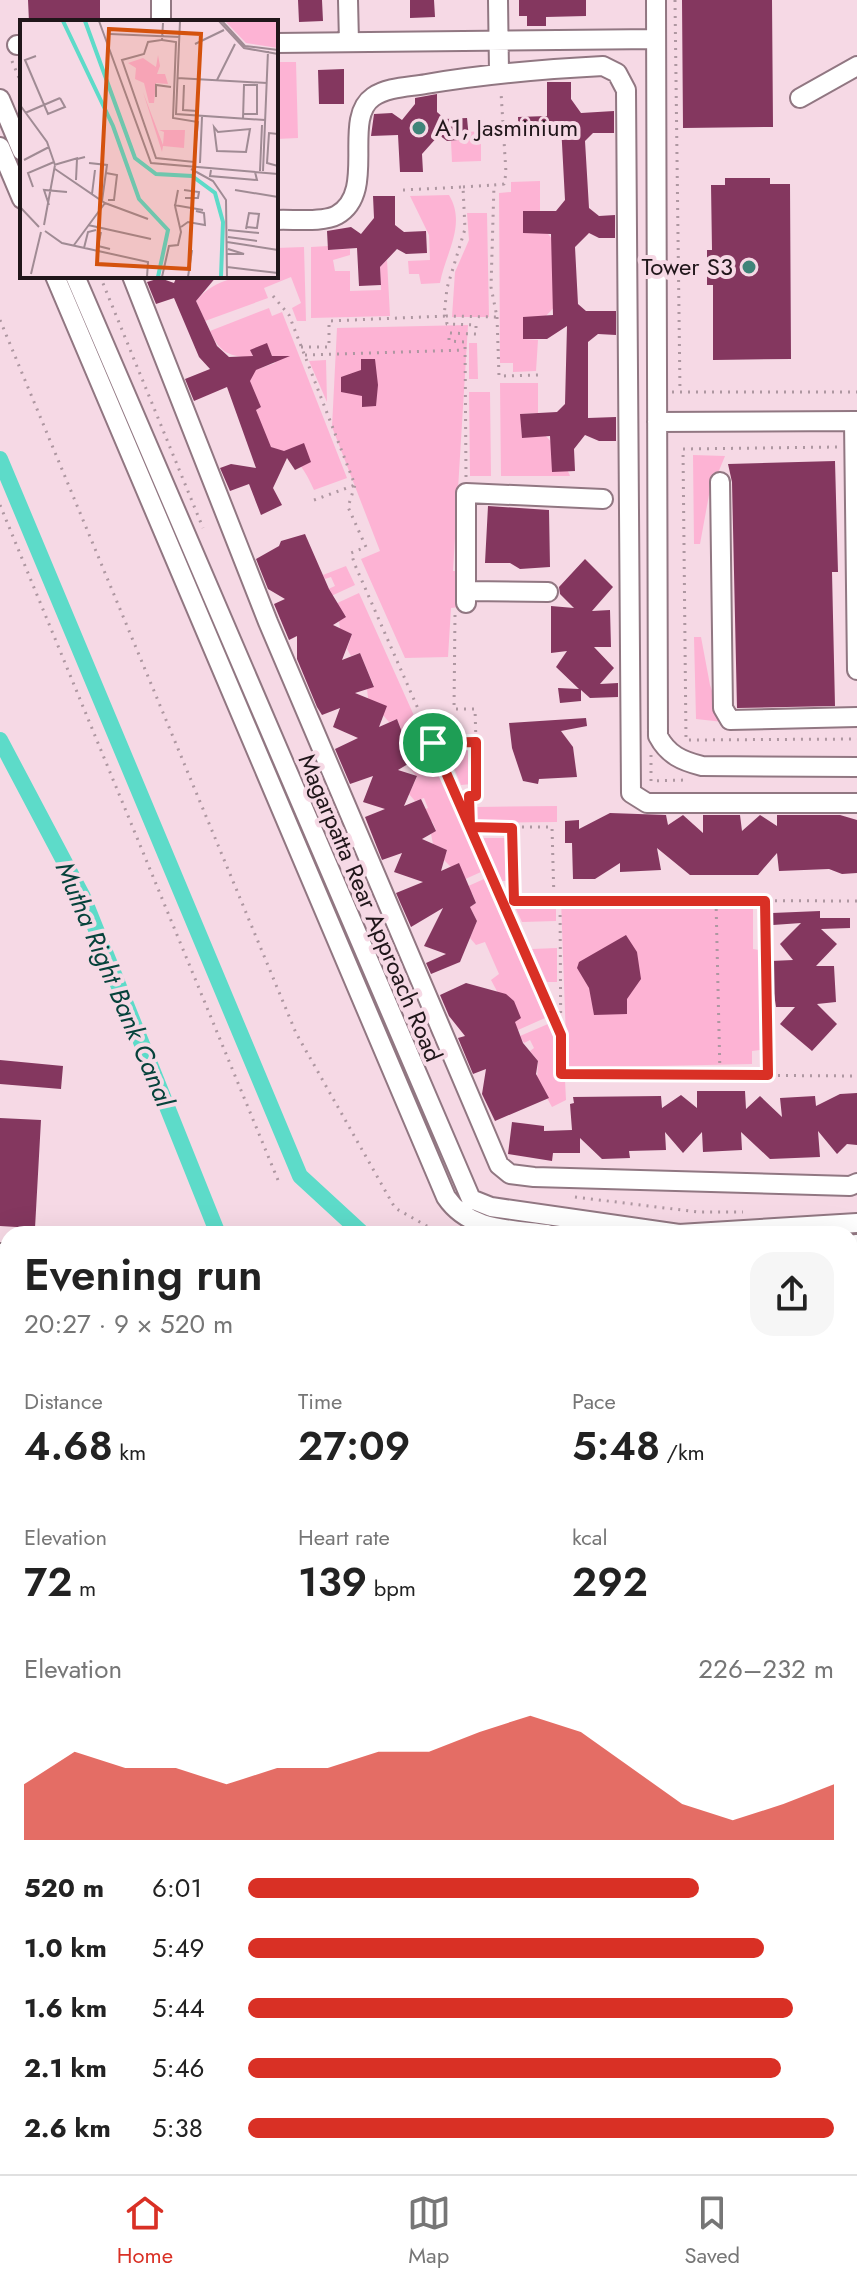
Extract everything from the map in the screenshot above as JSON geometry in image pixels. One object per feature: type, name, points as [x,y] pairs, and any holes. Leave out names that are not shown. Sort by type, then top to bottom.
[{"type":"street","points":[[348,0],[349,42]]},
{"type":"street","points":[[498,0],[499,72]]},
{"type":"street","points":[[656,0],[658,736],[664,748],[681,760],[702,766],[857,767]]},
{"type":"street","points":[[278,43],[656,39]]},
{"type":"street","points":[[278,220],[335,216],[351,203],[357,178],[361,116],[371,98],[390,90],[499,72],[603,66],[617,73],[626,90],[631,793],[647,803],[857,803]]},
{"type":"street","points":[[800,98],[857,66]]},
{"type":"street","points":[[0,99],[20,146]]},
{"type":"street","points":[[0,147],[20,194]]},
{"type":"street","name":"Magarpatta Rear Approach Road","points":[[56,278],[446,1197],[458,1214],[493,1226]]},
{"type":"street","name":"Magarpatta Rear Approach Road","points":[[76,278],[471,1199],[491,1207],[623,1226]]},
{"type":"street","points":[[133,278],[268,622],[499,1165],[510,1174],[534,1177],[850,1186],[857,1183]]},
{"type":"street","points":[[657,422],[855,421],[857,670]]},
{"type":"street","points":[[720,482],[723,708],[730,720],[857,717]]},
{"type":"street","points":[[548,592],[462,602],[466,493],[603,499]]},
{"type":"street","points":[[627,508],[657,508]]},
{"type":"street","name":"Magarpatta Rear Approach Road","points":[[835,1226],[857,1223]]},
{"type":"path","points":[[675,0],[680,392]]},
{"type":"path","points":[[17,50],[20,71]]},
{"type":"path","points":[[403,190],[504,184],[506,173],[499,72]]},
{"type":"path","points":[[494,185],[491,287],[497,317],[499,376],[540,375]]},
{"type":"path","points":[[463,187],[465,229],[447,288],[445,316],[447,324],[476,325],[476,334],[449,333],[449,341],[465,342],[466,493]]},
{"type":"path","points":[[101,278],[208,540]]},
{"type":"path","points":[[273,296],[289,315],[355,485],[348,507],[366,547],[351,553],[561,1035]]},
{"type":"path","points":[[301,347],[329,347],[329,321],[497,317]]},
{"type":"path","points":[[0,320],[296,1033],[395,1208],[427,1226]]},
{"type":"path","points":[[304,355],[465,350]]},
{"type":"path","points":[[657,393],[857,392]]},
{"type":"path","points":[[314,500],[355,485]]},
{"type":"path","points":[[0,505],[280,1185]]},
{"type":"path","points":[[456,796],[476,796],[475,709],[454,709],[462,602]]},
{"type":"path","points":[[686,740],[857,739]]},
{"type":"path","points":[[433,743],[476,742]]},
{"type":"path","points":[[469,796],[470,827]]},
{"type":"path","points":[[470,827],[552,827],[561,1074],[857,1076]]},
{"type":"path","points":[[512,828],[514,901]]},
{"type":"path","points":[[502,901],[857,901]]},
{"type":"path","points":[[716,901],[720,1075]]},
{"type":"path","points":[[765,901],[768,1075]]},
{"type":"path","points":[[574,1196],[698,1212],[746,1212]]},
{"type":"shaded area","points":[[278,62],[296,62],[298,138],[278,139]]},
{"type":"shaded area","points":[[481,131],[481,161],[452,162],[451,141],[468,139],[468,132]]},
{"type":"shaded area","points":[[540,181],[540,211],[523,212],[523,233],[545,230],[559,248],[561,300],[544,318],[523,317],[523,339],[538,340],[536,371],[513,372],[513,363],[500,363],[499,193],[511,192],[511,182]]},
{"type":"shaded area","points":[[449,195],[456,217],[455,228],[440,283],[421,284],[419,274],[409,274],[408,261],[430,260],[429,235],[410,196]]},
{"type":"shaded area","points":[[467,213],[487,213],[489,317],[452,317],[455,272],[469,240]]},
{"type":"shaded area","points":[[328,246],[329,250],[350,249],[350,255],[333,260],[335,271],[350,271],[350,291],[381,290],[380,267],[387,260],[390,316],[311,318],[311,247]]},
{"type":"shaded area","points":[[304,247],[306,321],[297,321],[292,308],[301,303],[291,277],[264,288],[268,298],[205,321],[196,301],[213,286],[240,278],[278,278],[278,248]]},
{"type":"shaded area","points":[[269,308],[272,316],[282,312],[347,478],[314,490],[295,460],[262,444],[256,410],[261,407],[254,392],[244,390],[255,370],[275,363],[267,344],[251,350],[253,358],[238,356],[222,349],[210,331]]},
{"type":"shaded area","points":[[468,325],[453,571],[459,571],[460,607],[451,608],[448,657],[405,658],[361,559],[380,551],[332,427],[337,328]]},
{"type":"shaded area","points":[[469,343],[477,343],[478,379],[469,379]]},
{"type":"shaded area","points":[[326,360],[327,402],[309,361]]},
{"type":"shaded area","points":[[500,383],[538,383],[538,413],[521,414],[522,437],[543,433],[559,450],[570,476],[501,476]]},
{"type":"shaded area","points":[[469,392],[490,392],[491,476],[470,476]]},
{"type":"shaded area","points":[[693,455],[725,456],[709,495],[700,544],[694,544]]},
{"type":"shaded area","points":[[346,566],[355,585],[329,597],[326,590],[335,586],[331,577],[325,579],[323,575]]},
{"type":"shaded area","points":[[359,593],[420,729],[397,739],[393,731],[401,728],[397,719],[389,722],[368,698],[367,689],[374,686],[360,653],[351,656],[347,649],[352,634],[340,629],[339,621],[346,616],[333,605]]},
{"type":"shaded area","points":[[694,637],[701,637],[710,685],[723,722],[696,719]]},
{"type":"shaded area","points":[[423,736],[481,872],[452,885],[451,867],[444,860],[447,850],[433,844],[431,834],[436,830],[432,821],[426,824],[421,811],[428,808],[424,798],[415,801],[409,794],[417,777],[407,765],[413,760],[409,751],[403,753],[400,746]]},
{"type":"shaded area","points":[[471,745],[472,784],[461,785],[445,746]]},
{"type":"shaded area","points":[[557,806],[557,822],[477,823],[477,807]]},
{"type":"shaded area","points":[[483,838],[508,838],[509,881],[502,881]]},
{"type":"shaded area","points":[[484,879],[545,1018],[518,1030],[491,980],[499,974],[485,942],[476,945],[470,938],[477,921],[470,907],[476,903],[472,893],[455,892]]},
{"type":"shaded area","points":[[753,898],[753,949],[759,950],[760,1050],[752,1051],[752,1064],[567,1068],[561,899]]},
{"type":"shaded area","points":[[515,907],[556,907],[556,921],[522,922]]},
{"type":"shaded area","points":[[557,948],[557,982],[547,982],[532,949]]},
{"type":"shaded area","points":[[548,1024],[556,1042],[556,1079],[565,1080],[566,1100],[552,1107],[537,1080],[538,1061],[530,1051],[534,1048],[530,1040],[524,1043],[520,1036]]},
{"type":"building","points":[[28,0],[100,0],[100,20],[29,20]]},
{"type":"building","points":[[298,0],[322,0],[323,21],[299,22]]},
{"type":"building","points":[[410,0],[434,0],[435,17],[410,18]]},
{"type":"building","points":[[519,0],[586,0],[586,16],[546,17],[546,26],[527,26],[527,16],[519,16]]},
{"type":"building","points":[[682,0],[772,0],[773,127],[683,128]]},
{"type":"building","points":[[344,69],[344,104],[319,104],[318,70]]},
{"type":"building","points":[[547,82],[571,82],[571,99],[581,113],[614,111],[614,133],[593,133],[585,141],[589,208],[599,216],[615,215],[615,238],[599,238],[589,233],[575,247],[578,304],[586,311],[616,311],[616,335],[598,334],[588,342],[588,418],[616,417],[616,441],[599,441],[585,435],[574,449],[575,471],[552,472],[550,436],[522,438],[520,414],[557,412],[565,404],[567,326],[547,339],[523,339],[523,317],[553,315],[551,234],[523,233],[523,211],[556,211],[565,200],[561,125],[542,139],[519,139],[518,117],[547,116]]},
{"type":"building","name":"A1, Jasminium","points":[[437,94],[437,112],[445,119],[467,118],[469,139],[447,141],[439,135],[422,154],[423,172],[400,172],[398,135],[371,136],[374,114],[392,113],[402,120],[415,104],[415,98]]},
{"type":"building","name":"Tower S3","points":[[725,178],[770,178],[770,184],[790,184],[791,359],[713,360],[713,285],[707,285],[707,250],[712,250],[711,185],[725,185]]},
{"type":"building","points":[[373,196],[395,196],[395,225],[404,232],[426,231],[427,253],[406,254],[397,249],[380,267],[381,285],[359,286],[357,248],[328,250],[327,231],[351,227],[361,234],[374,218]]},
{"type":"building","points":[[160,278],[174,283],[176,278],[215,278],[196,301],[217,346],[229,357],[253,356],[250,350],[267,343],[272,356],[290,356],[256,370],[250,381],[261,407],[256,410],[271,447],[284,451],[304,443],[311,462],[295,470],[287,458],[273,488],[282,505],[261,515],[249,484],[230,491],[220,468],[231,464],[256,468],[227,387],[194,401],[185,379],[210,369],[199,357],[174,298],[156,304],[147,282]]},
{"type":"building","points":[[361,359],[375,359],[378,385],[376,406],[362,407],[362,396],[341,392],[341,377],[361,370]]},
{"type":"building","points":[[835,461],[838,572],[832,572],[835,706],[737,708],[732,482],[728,464]]},
{"type":"building","points":[[488,506],[549,510],[550,567],[520,569],[510,563],[485,563]]},
{"type":"building","points":[[305,534],[329,589],[346,617],[333,625],[352,634],[342,660],[360,653],[374,687],[355,693],[387,706],[379,727],[397,719],[413,761],[398,770],[417,776],[404,806],[421,799],[436,831],[422,839],[447,850],[441,871],[459,863],[476,903],[470,907],[477,921],[460,962],[431,974],[426,963],[446,954],[424,946],[443,908],[411,927],[396,893],[423,882],[394,872],[402,853],[382,860],[365,817],[385,809],[363,802],[373,776],[350,784],[335,749],[358,738],[333,727],[340,708],[322,715],[317,707],[297,659],[297,636],[289,640],[274,604],[285,599],[268,589],[256,559],[279,546],[281,541]]},
{"type":"building","points":[[585,559],[613,587],[592,611],[610,610],[611,647],[594,647],[614,668],[600,684],[618,683],[618,697],[590,698],[581,690],[581,701],[560,703],[558,688],[579,689],[556,667],[567,651],[551,653],[551,606],[574,608],[560,594],[559,587]]},
{"type":"building","points":[[586,718],[587,726],[561,731],[573,747],[577,777],[539,779],[538,784],[523,781],[512,748],[509,723]]},
{"type":"building","points":[[610,813],[666,815],[668,825],[683,815],[703,833],[703,815],[740,815],[742,831],[760,815],[777,826],[777,815],[840,815],[857,820],[857,873],[842,874],[829,869],[779,871],[777,853],[758,875],[690,875],[657,848],[661,870],[620,872],[620,863],[595,879],[573,879],[572,843],[565,843],[565,821],[579,820],[579,829]]},
{"type":"building","points":[[820,911],[820,918],[850,918],[850,928],[821,929],[837,944],[816,966],[834,966],[836,1002],[817,1004],[837,1024],[812,1051],[780,1024],[795,1007],[776,1007],[771,973],[771,961],[793,960],[780,944],[801,923],[773,925],[772,913]]},
{"type":"building","points":[[626,935],[637,952],[641,979],[627,999],[627,1014],[594,1015],[589,988],[577,968],[579,962]]},
{"type":"building","points":[[466,983],[506,994],[514,1001],[521,1018],[515,1022],[523,1043],[538,1061],[536,1074],[549,1098],[495,1121],[482,1094],[486,1069],[473,1074],[458,1038],[465,1036],[449,1016],[440,995]]},
{"type":"building","points":[[0,1060],[63,1066],[61,1089],[0,1084]]},
{"type":"building","points":[[697,1091],[745,1091],[746,1109],[760,1096],[782,1117],[780,1098],[815,1096],[816,1106],[840,1094],[857,1093],[857,1145],[847,1144],[837,1154],[818,1131],[820,1157],[770,1159],[741,1132],[742,1150],[703,1152],[702,1132],[683,1153],[665,1132],[666,1150],[629,1151],[630,1158],[602,1159],[580,1138],[580,1153],[553,1153],[552,1161],[508,1154],[512,1122],[544,1126],[544,1131],[572,1130],[570,1104],[574,1103],[573,1097],[661,1096],[662,1108],[681,1095],[697,1108]]},
{"type":"building","points":[[0,1118],[41,1120],[35,1226],[0,1226]]},
{"type":"waterway","points":[[0,459],[300,1176],[354,1226]]},
{"type":"waterway","name":"Mutha Right Bank Canal","points":[[0,740],[83,897],[215,1226]]},
{"type":"place","name":"A1, Jasminium","points":[[419,128]]},
{"type":"place","name":"Tower S3","points":[[749,267]]},
{"type":"route","points":[[476,742],[476,796],[469,796],[470,827],[512,828],[514,901],[765,901],[768,1075],[561,1074],[561,1035],[433,743],[476,742]]}]
